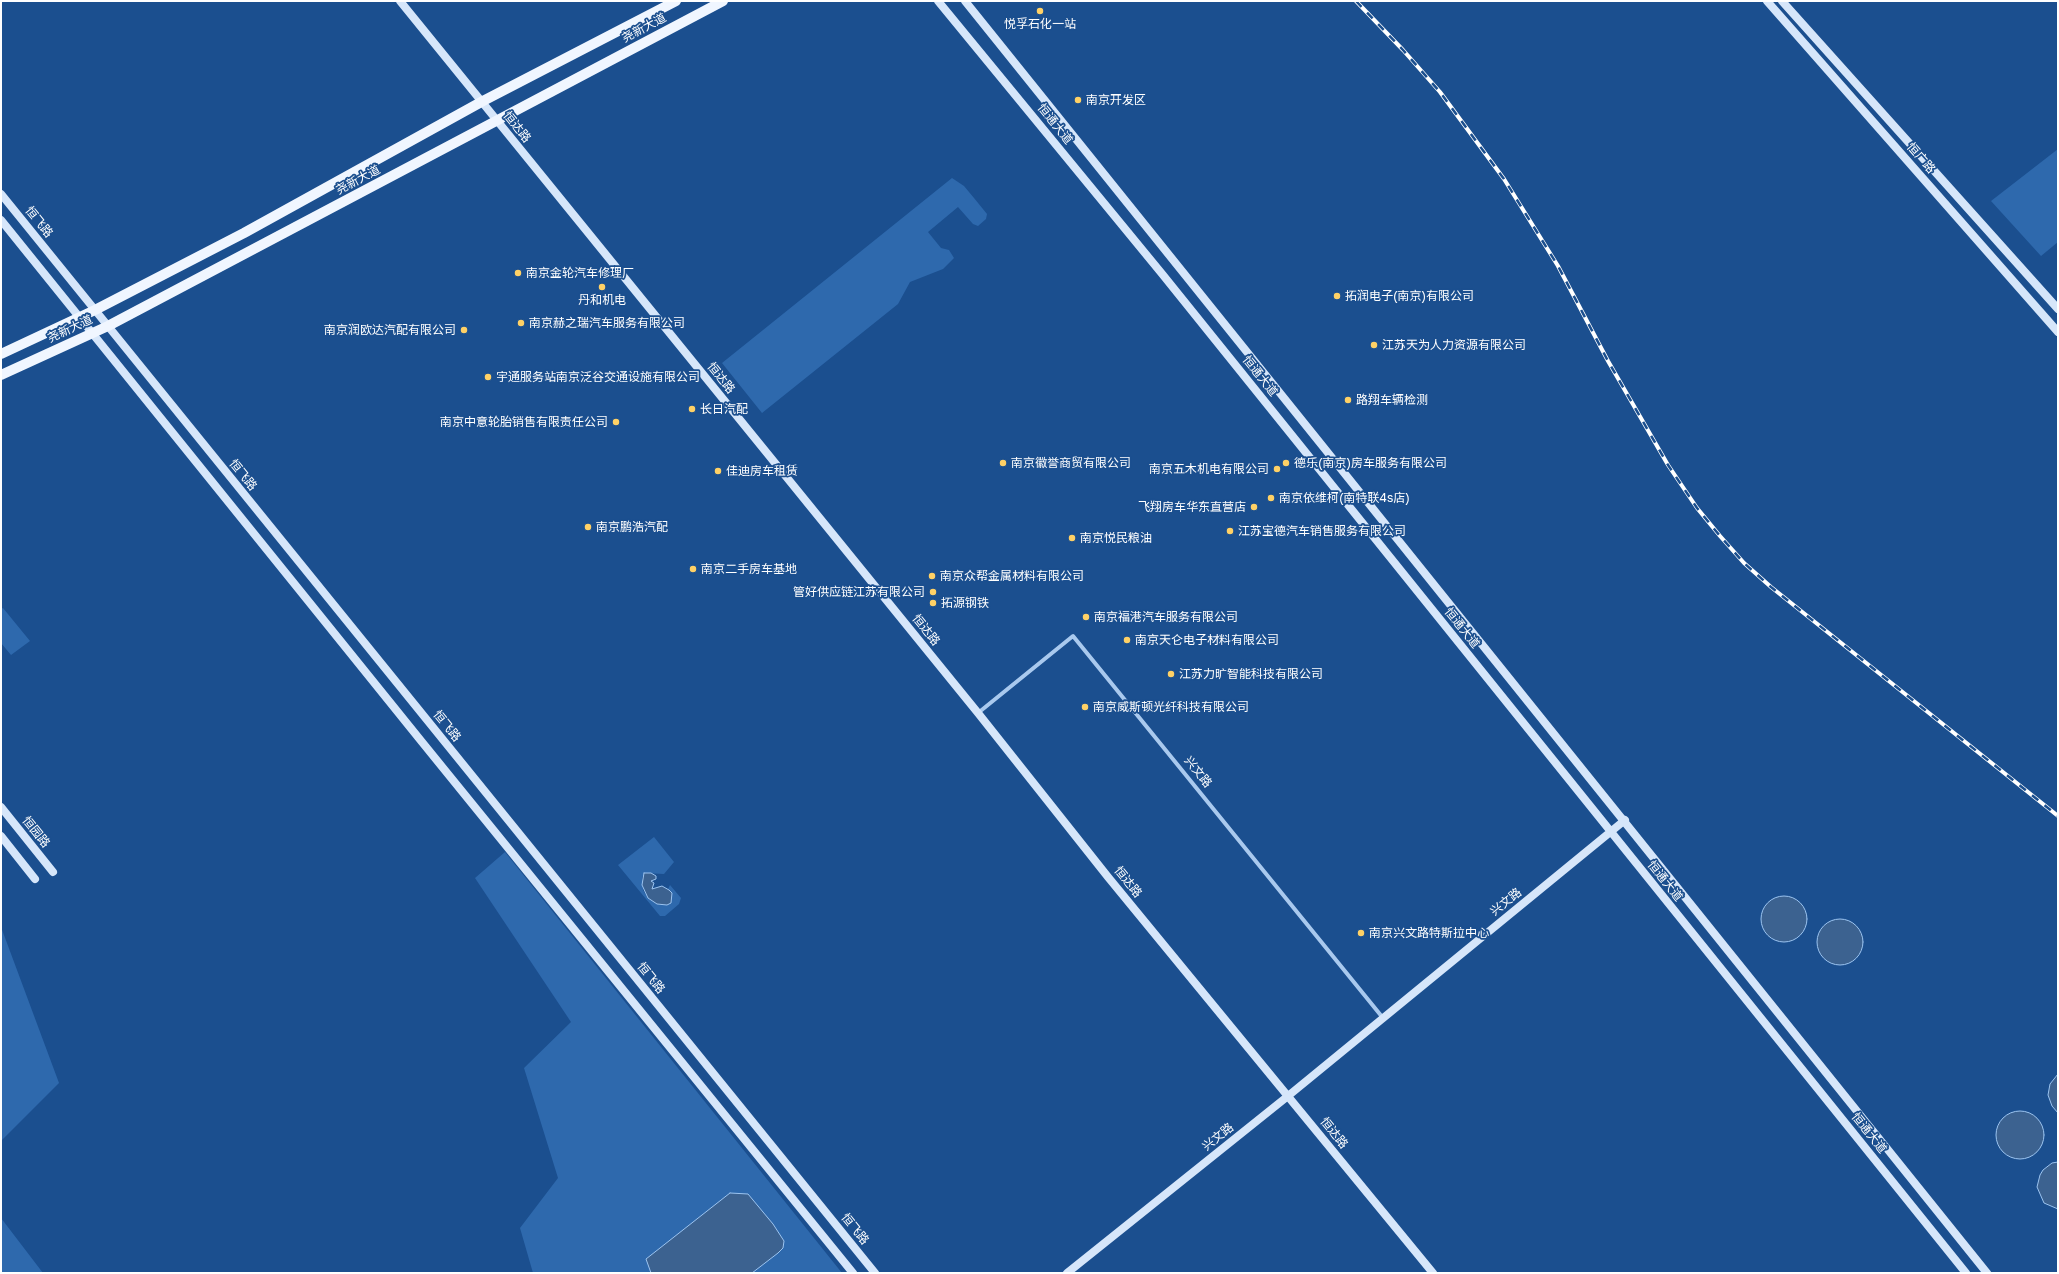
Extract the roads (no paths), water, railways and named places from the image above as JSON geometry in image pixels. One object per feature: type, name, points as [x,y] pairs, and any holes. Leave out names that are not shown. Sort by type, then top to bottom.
[{"type":"main road","name":"恒达路","points":[[400,1],[483,101],[497,122],[978,713],[1108,877],[1433,1273]]},
{"type":"main road","name":"尧新大道","points":[[1,354],[95,310],[244,233],[483,101],[676,1]]},
{"type":"main road","name":"尧新大道","points":[[1,375],[108,326],[497,122],[723,1]]},
{"type":"main road","name":"恒通大道","points":[[938,1],[1172,286],[1966,1273]]},
{"type":"main road","name":"恒通大道","points":[[965,1],[1625,820],[1909,1178],[1987,1273]]},
{"type":"main road","name":"恒广路","points":[[1767,1],[2058,332]]},
{"type":"main road","name":"恒广路","points":[[1782,1],[2058,309]]},
{"type":"main road","name":"恒飞路","points":[[1,194],[875,1273]]},
{"type":"main road","points":[[1,220],[853,1273]]},
{"type":"main road","name":"恒园路","points":[[1,807],[53,872]]},
{"type":"main road","name":"兴文路","points":[[1067,1273],[1288,1096],[1625,820]]},
{"type":"main road","points":[[1,836],[35,879]]},
{"type":"street","name":"兴文路","points":[[978,713],[1073,636],[1383,1018]]},
{"type":"railway","points":[[1356,1],[1403,50],[1440,92],[1504,179],[1558,266],[1608,361],[1668,465],[1697,508],[1720,536],[1744,563],[1771,587],[2058,816]]},
{"type":"place","name":"悦孚石化一站","points":[[1040,11]]},
{"type":"place","name":"南京开发区","points":[[1078,100]]},
{"type":"place","name":"南京金轮汽车修理厂","points":[[518,273]]},
{"type":"place","name":"丹和机电","points":[[602,287]]},
{"type":"place","name":"拓润电子(南京)有限公司","points":[[1337,296]]},
{"type":"place","name":"南京赫之瑞汽车服务有限公司","points":[[521,323]]},
{"type":"place","name":"南京润欧达汽配有限公司","points":[[464,330]]},
{"type":"place","name":"江苏天为人力资源有限公司","points":[[1374,345]]},
{"type":"place","name":"宇通服务站南京泛谷交通设施有限公司","points":[[488,377]]},
{"type":"place","name":"路翔车辆检测","points":[[1348,400]]},
{"type":"place","name":"长日汽配","points":[[692,409]]},
{"type":"place","name":"南京中意轮胎销售有限责任公司","points":[[616,422]]},
{"type":"place","name":"南京徽誉商贸有限公司","points":[[1003,463]]},
{"type":"place","name":"德乐(南京)房车服务有限公司","points":[[1286,463]]},
{"type":"place","name":"南京五木机电有限公司","points":[[1277,469]]},
{"type":"place","name":"佳迪房车租赁","points":[[718,471]]},
{"type":"place","name":"南京依维柯(南特联4s店)","points":[[1271,498]]},
{"type":"place","name":"飞翔房车华东直营店","points":[[1254,507]]},
{"type":"place","name":"南京鹏浩汽配","points":[[588,527]]},
{"type":"place","name":"江苏宝德汽车销售服务有限公司","points":[[1230,531]]},
{"type":"place","name":"南京悦民粮油","points":[[1072,538]]},
{"type":"place","name":"南京二手房车基地","points":[[693,569]]},
{"type":"place","name":"南京众帮金属材料有限公司","points":[[932,576]]},
{"type":"place","name":"管好供应链江苏有限公司","points":[[933,592]]},
{"type":"place","name":"拓源钢铁","points":[[933,603]]},
{"type":"place","name":"南京福港汽车服务有限公司","points":[[1086,617]]},
{"type":"place","name":"南京天仑电子材料有限公司","points":[[1127,640]]},
{"type":"place","name":"江苏力旷智能科技有限公司","points":[[1171,674]]},
{"type":"place","name":"南京威斯顿光纤科技有限公司","points":[[1085,707]]},
{"type":"place","name":"南京兴文路特斯拉中心","points":[[1361,933]]}]
